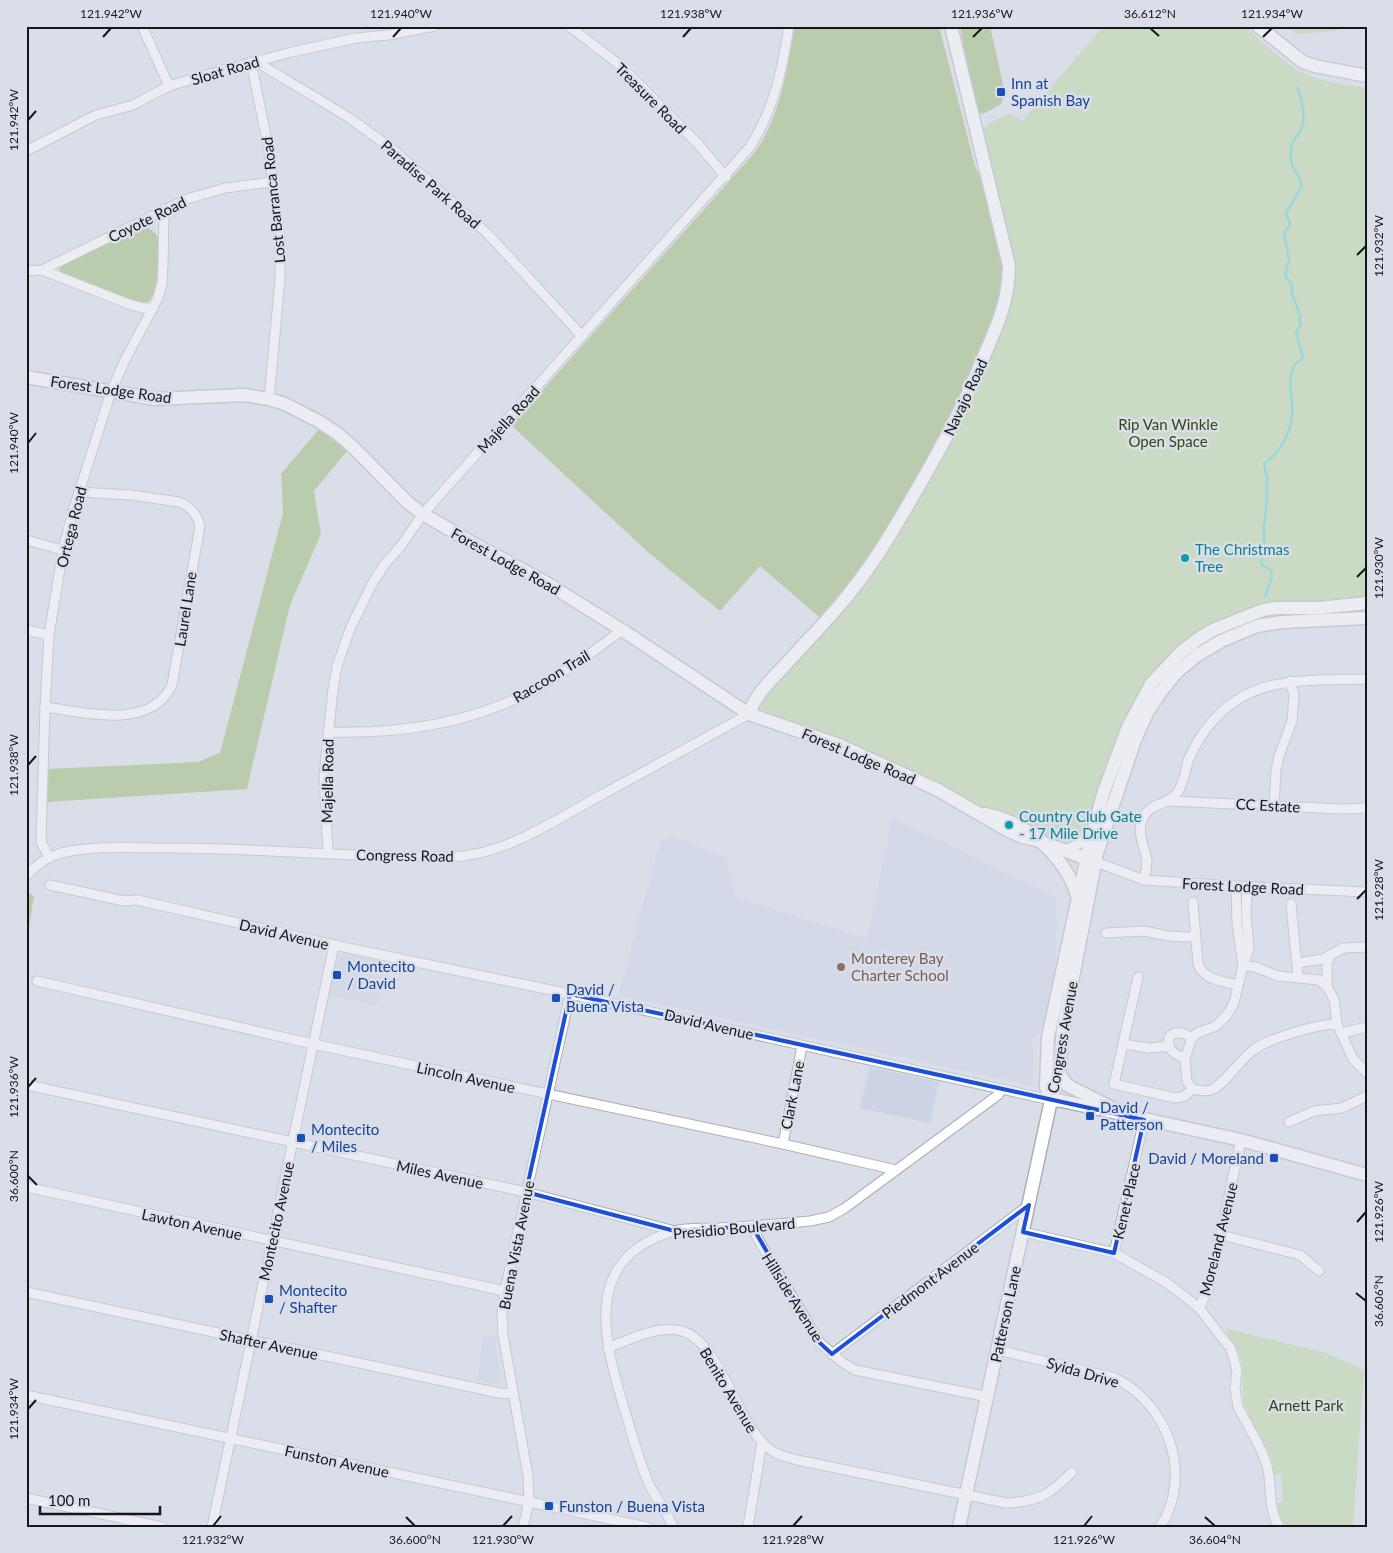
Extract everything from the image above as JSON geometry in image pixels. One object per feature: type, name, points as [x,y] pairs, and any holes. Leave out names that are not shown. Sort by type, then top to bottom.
[{"type":"street","points":[[142,26],[169,86]]},
{"type":"street","name":"Sloat Road","points":[[26,150],[96,115],[133,105],[169,86],[253,62],[356,38],[388,35],[435,26]]},
{"type":"street","name":"Treasure Road","points":[[569,26],[621,66],[698,144],[726,177]]},
{"type":"street","name":"Majella Road","points":[[328,854],[324,775],[337,666],[350,629],[373,582],[423,514],[726,177],[749,148],[767,118],[781,76],[790,26]]},
{"type":"street","name":"Navajo Road","points":[[749,714],[753,702],[766,685],[830,617],[860,579],[903,514],[950,431],[972,385],[1008,293],[1009,266],[951,26]]},
{"type":"street","points":[[1258,26],[1304,62],[1315,66],[1367,76]]},
{"type":"street","name":"Lost Barranca Road","points":[[253,62],[268,146],[281,258],[269,399]]},
{"type":"street","name":"Paradise Park Road","points":[[253,62],[348,117],[395,151],[487,232],[582,336]]},
{"type":"street","name":"Coyote Road","points":[[26,271],[42,270],[187,199],[225,188],[272,182]]},
{"type":"street","name":"Ortega Road","points":[[48,858],[41,841],[45,707],[49,635],[63,550],[79,492],[111,392],[125,360],[153,308],[162,283],[164,209]]},
{"type":"street","points":[[42,270],[131,305],[153,308]]},
{"type":"street","name":"Forest Lodge Road","points":[[26,377],[155,398],[244,395],[269,399],[301,412],[338,434],[407,502],[423,514],[545,582],[622,630],[749,714],[839,745],[938,790],[1006,830],[1022,837],[1037,840],[1144,880],[1367,892]]},
{"type":"street","name":"Laurel Lane","points":[[45,707],[116,715],[133,714],[145,711],[163,700],[172,685],[200,526],[194,513],[186,505],[179,502],[79,492]]},
{"type":"street","points":[[26,540],[63,550]]},
{"type":"street","name":"Congress Avenue","points":[[1051,1100],[1059,1074],[1063,1029],[1091,861],[1094,823],[1128,727],[1155,678],[1198,639],[1222,626],[1263,610],[1319,608],[1367,603]]},
{"type":"street","name":"Congress Avenue","points":[[1051,1100],[1046,1087],[1048,1037],[1078,899],[1134,740],[1147,713],[1160,693],[1176,673],[1196,656],[1222,641],[1257,626],[1282,622],[1367,618]]},
{"type":"street","points":[[26,630],[49,635]]},
{"type":"street","name":"Raccoon Trail","points":[[328,732],[395,731],[440,724],[485,711],[530,691],[571,666],[622,630]]},
{"type":"street","points":[[1144,880],[1147,861],[1141,836],[1142,820],[1152,808],[1169,800],[1176,794],[1181,787],[1195,746],[1220,713],[1243,696],[1279,683],[1290,681],[1367,680]]},
{"type":"street","points":[[1274,806],[1277,763],[1282,744],[1292,721],[1294,695],[1290,681]]},
{"type":"street","name":"Congress Road","points":[[29,873],[48,858],[104,847],[259,849],[328,854],[473,856],[498,849],[556,820],[749,714]]},
{"type":"street","name":"CC Estate","points":[[1169,800],[1343,809],[1367,808]]},
{"type":"street","points":[[1062,850],[1086,839],[1094,823]]},
{"type":"street","points":[[1037,840],[1061,864],[1075,887],[1078,899]]},
{"type":"street","name":"David Avenue","points":[[50,885],[124,901],[137,900],[334,945],[570,994],[1241,1140],[1367,1175]]},
{"type":"street","points":[[1236,886],[1237,924],[1243,965]]},
{"type":"street","points":[[1247,887],[1246,913],[1249,949],[1243,965],[1234,1004],[1222,1021],[1213,1028],[1197,1033],[1192,1038],[1185,1056],[1187,1081],[1192,1089],[1203,1091],[1214,1088],[1244,1058],[1262,1045],[1296,1032],[1325,1024],[1337,1024]]},
{"type":"street","points":[[1193,902],[1198,964],[1204,975],[1238,985]]},
{"type":"street","points":[[1291,904],[1298,977]]},
{"type":"street","points":[[1106,933],[1144,931],[1168,936],[1196,936]]},
{"type":"street","name":"Montecito Avenue","points":[[212,1527],[334,945]]},
{"type":"street","points":[[1298,963],[1323,958],[1343,948],[1367,947]]},
{"type":"street","points":[[1327,987],[1327,969],[1330,955]]},
{"type":"street","points":[[1243,965],[1255,967],[1278,976],[1318,980],[1327,987],[1336,1005],[1337,1024],[1341,1034],[1353,1059],[1367,1073]]},
{"type":"street","points":[[1138,977],[1114,1084],[1175,1098],[1185,1096],[1192,1089]]},
{"type":"street","name":"Lincoln Avenue","points":[[37,981],[313,1044],[783,1144],[896,1170]]},
{"type":"street","name":"Buena Vista Avenue","points":[[524,1527],[529,1502],[528,1476],[512,1394],[502,1323],[505,1291],[570,994]]},
{"type":"street","points":[[1341,1034],[1367,1027]]},
{"type":"street","points":[[1185,1056],[1176,1054],[1169,1046],[1169,1038],[1177,1032],[1184,1032],[1192,1038]]},
{"type":"street","points":[[1124,1044],[1149,1048],[1169,1046]]},
{"type":"street","name":"Clark Lane","points":[[783,1144],[802,1046]]},
{"type":"street","points":[[1059,1074],[1066,1084],[1127,1116]]},
{"type":"street","name":"Miles Avenue","points":[[27,1085],[526,1192],[676,1231]]},
{"type":"street","name":"Presidio Boulevard","points":[[673,1527],[669,1516],[650,1486],[640,1460],[608,1348],[607,1296],[618,1266],[625,1258],[650,1241],[676,1231],[810,1221],[828,1217],[845,1208],[998,1095],[1002,1089]]},
{"type":"street","points":[[1289,1122],[1314,1111],[1342,1108],[1367,1096]]},
{"type":"street","name":"Patterson Lane","points":[[959,1527],[1051,1100]]},
{"type":"street","name":"Kenet Place","points":[[1114,1253],[1144,1120]]},
{"type":"street","name":"Moreland Avenue","points":[[1199,1308],[1209,1287],[1241,1140]]},
{"type":"street","name":"Lawton Avenue","points":[[26,1187],[505,1291]]},
{"type":"street","name":"Piedmont Avenue","points":[[832,1354],[1029,1205]]},
{"type":"street","name":"Hillside Avenue","points":[[752,1226],[820,1343],[842,1362],[855,1370],[988,1397]]},
{"type":"street","points":[[1023,1232],[1114,1253],[1166,1284],[1199,1308],[1223,1337],[1234,1359],[1237,1370],[1236,1398],[1238,1407],[1266,1464],[1270,1504],[1280,1527]]},
{"type":"street","points":[[1221,1235],[1300,1255],[1319,1271]]},
{"type":"street","name":"Shafter Avenue","points":[[26,1292],[499,1393],[512,1394]]},
{"type":"street","name":"Benito Avenue","points":[[608,1348],[653,1332],[675,1330],[689,1334],[702,1344],[729,1387],[751,1428],[762,1443],[775,1453],[802,1461],[1006,1502],[1022,1502],[1036,1499],[1048,1493],[1072,1472]]},
{"type":"street","name":"Syida Drive","points":[[998,1350],[1115,1378],[1130,1385],[1146,1401],[1166,1430],[1174,1456],[1176,1482],[1170,1505],[1160,1527]]},
{"type":"street","name":"Funston Avenue","points":[[26,1395],[647,1527]]},
{"type":"street","points":[[748,1527],[762,1443]]},
{"type":"street","points":[[26,1498],[162,1527]]},
{"type":"highlighted area","points":[[570,994],[1144,1120],[1114,1253],[1023,1232],[1029,1205],[832,1354],[820,1343],[752,1226],[675,1231],[526,1192]]},
{"type":"shaded area","name":"Monterey Bay Charter School","points":[[892,818],[1057,898],[1055,1006],[1050,1021],[1033,1039],[1033,1086],[618,995],[660,841],[673,837],[727,858],[735,897],[867,939]]},
{"type":"shaded area","points":[[346,953],[388,962],[377,1006],[329,995],[336,964],[342,954]]},
{"type":"shaded area","points":[[870,1067],[939,1082],[930,1123],[860,1108]]},
{"type":"shaded area","points":[[483,1336],[494,1337],[502,1382],[499,1385],[477,1380]]},
{"type":"green space","points":[[795,26],[939,26],[975,166],[999,224],[1008,293],[934,462],[825,622],[760,566],[720,611],[649,553],[513,427],[513,423],[759,146],[767,132],[778,103]]},
{"type":"green space","points":[[960,26],[990,26],[1005,93],[1001,104],[983,114],[979,113],[975,106]]},
{"type":"green space","name":"Rip Van Winkle Open Space","points":[[1103,26],[1245,26],[1299,71],[1324,80],[1367,88],[1367,603],[1275,608],[1222,626],[1155,678],[1094,823],[1069,848],[938,790],[749,714],[825,622],[995,332],[983,129],[1001,117],[1010,114],[1013,114],[1022,121]]},
{"type":"green space","points":[[1284,26],[1345,26],[1337,31],[1297,34]]},
{"type":"green space","points":[[142,225],[154,232],[161,244],[158,274],[152,297],[149,301],[145,303],[134,302],[85,284],[59,270],[60,266]]},
{"type":"green space","points":[[319,429],[347,451],[314,491],[321,534],[290,605],[247,789],[47,802],[47,769],[198,762],[220,753],[283,513],[281,474]]},
{"type":"green space","points":[[26,891],[34,896],[26,948]]},
{"type":"green space","name":"Arnett Park","points":[[1228,1329],[1326,1353],[1364,1370],[1353,1527],[1286,1527],[1279,1514],[1277,1503],[1283,1503],[1281,1475],[1274,1475],[1270,1456],[1244,1403],[1241,1360],[1228,1336]]},
{"type":"waterway","points":[[1265,596],[1272,577],[1271,570],[1261,564],[1264,550],[1267,502],[1267,477],[1264,464],[1279,449],[1288,431],[1292,417],[1290,385],[1292,372],[1295,365],[1303,358],[1296,332],[1300,326],[1300,316],[1292,293],[1292,285],[1285,276],[1289,259],[1284,233],[1290,225],[1286,213],[1302,186],[1292,164],[1291,153],[1291,147],[1303,124],[1303,110],[1298,88]]},
{"type":"place","name":"Inn at Spanish Bay","points":[[1001,92]]},
{"type":"place","name":"The Christmas Tree","points":[[1185,558]]},
{"type":"place","name":"Country Club Gate - 17 Mile Drive","points":[[1009,825]]},
{"type":"place","name":"Monterey Bay Charter School","points":[[841,967]]},
{"type":"place","name":"Montecito / David","points":[[337,975]]},
{"type":"place","name":"David / Buena Vista","points":[[556,998]]},
{"type":"place","name":"David / Patterson","points":[[1090,1116]]},
{"type":"place","name":"Montecito / Miles","points":[[301,1138]]},
{"type":"place","name":"David / Moreland","points":[[1274,1158]]},
{"type":"place","name":"Montecito / Shafter","points":[[269,1299]]},
{"type":"place","name":"Funston / Buena Vista","points":[[549,1506]]}]
